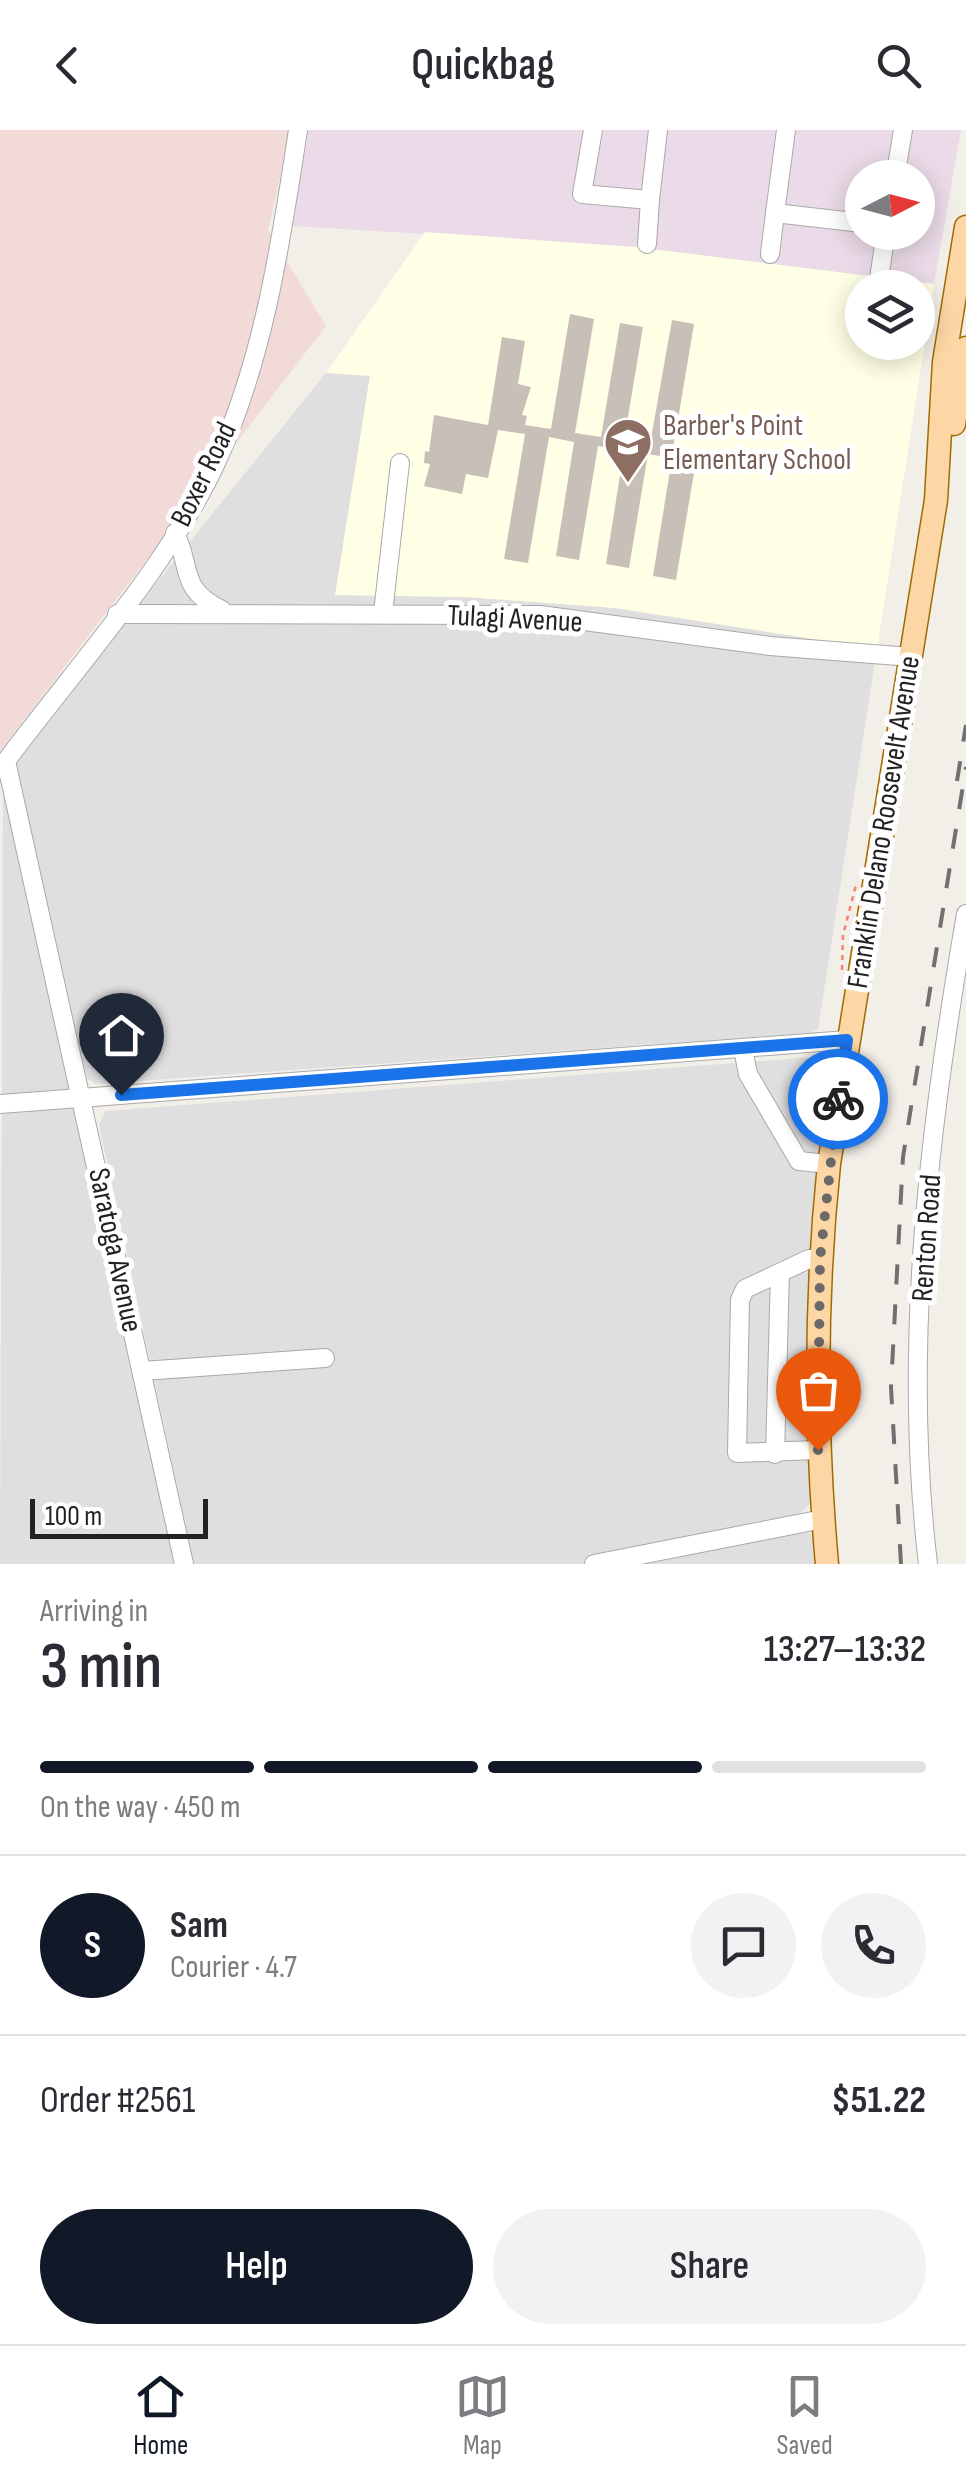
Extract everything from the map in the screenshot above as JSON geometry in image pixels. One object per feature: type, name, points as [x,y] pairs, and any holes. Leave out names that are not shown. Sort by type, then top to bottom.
[{"type":"main road","name":"Franklin Delano Roosevelt Avenue","points":[[936,500],[944,362],[966,228]]},
{"type":"main road","name":"Franklin Delano Roosevelt Avenue","points":[[827,1564],[818,1450],[820,1259],[829,1164],[936,500],[966,348]]},
{"type":"street","name":"Boxer Road","points":[[3,765],[175,533],[216,463],[252,362],[280,246],[298,130]]},
{"type":"street","points":[[593,130],[582,194],[650,200]]},
{"type":"street","points":[[647,244],[658,130]]},
{"type":"street","points":[[770,254],[786,130]]},
{"type":"street","points":[[898,160],[903,130]]},
{"type":"street","points":[[775,213],[845,221]]},
{"type":"street","points":[[383,613],[400,463]]},
{"type":"street","points":[[175,533],[188,581],[201,597],[227,612]]},
{"type":"street","name":"Tulagi Avenue","points":[[117,614],[540,615],[770,646],[911,657]]},
{"type":"street","name":"Saratoga Avenue","points":[[3,765],[83,1098],[184,1564]]},
{"type":"street","name":"Renton Road","points":[[928,1564],[918,1407],[922,1236],[949,1014],[966,914]]},
{"type":"street","points":[[0,1104],[847,1040]]},
{"type":"street","points":[[742,1049],[748,1074],[800,1161],[829,1164]]},
{"type":"street","points":[[818,1450],[737,1452],[739,1320],[745,1289],[809,1259],[820,1259]]},
{"type":"street","points":[[775,1454],[780,1273]]},
{"type":"street","points":[[142,1371],[325,1358]]},
{"type":"street","points":[[594,1564],[823,1519]]},
{"type":"path","points":[[842,971],[842,935],[856,884]]},
{"type":"shaded area","points":[[0,130],[291,130],[268,230],[326,326],[0,751]]},
{"type":"shaded area","points":[[296,130],[961,130],[935,278],[935,270],[845,270],[845,273],[634,247],[278,225]]},
{"type":"shaded area","name":"Barber's Point Elementary School","points":[[425,232],[634,247],[845,273],[845,360],[922,360],[877,649],[615,608],[467,597],[335,595],[370,376],[326,373]]},
{"type":"shaded area","points":[[326,373],[370,375],[336,595],[467,597],[615,608],[877,649],[818,1029],[810,1033],[96,1084],[82,1076],[14,759]]},
{"type":"shaded area","points":[[3,793],[8,802],[175,1564],[0,1564]]},
{"type":"shaded area","points":[[828,1056],[835,1064],[814,1500],[798,1515],[724,1529],[722,1543],[799,1531],[812,1534],[818,1541],[821,1564],[194,1564],[99,1125],[105,1111]]},
{"type":"building","points":[[570,314],[594,319],[575,433],[601,437],[620,323],[643,327],[624,441],[650,444],[672,320],[694,324],[673,449],[685,452],[684,459],[696,461],[676,580],[653,576],[672,458],[648,454],[629,568],[606,564],[624,450],[598,446],[579,560],[556,556],[574,442],[549,437],[528,563],[504,559],[525,434],[498,430],[488,478],[466,474],[462,494],[424,486],[430,464],[424,463],[425,451],[429,452],[434,415],[488,425],[502,337],[525,341],[518,384],[531,387],[522,415],[527,416],[525,425],[551,429]]},
{"type":"railway","points":[[957,781],[966,725]]},
{"type":"railway","points":[[901,1564],[891,1387],[903,1157],[966,767]]},
{"type":"way so far","points":[[818,1450],[820,1259],[838,1099]]},
{"type":"place","name":"Barber's Point Elementary School","points":[[628,484]]},
{"type":"route","points":[[121,1095],[847,1040],[838,1099]]}]
